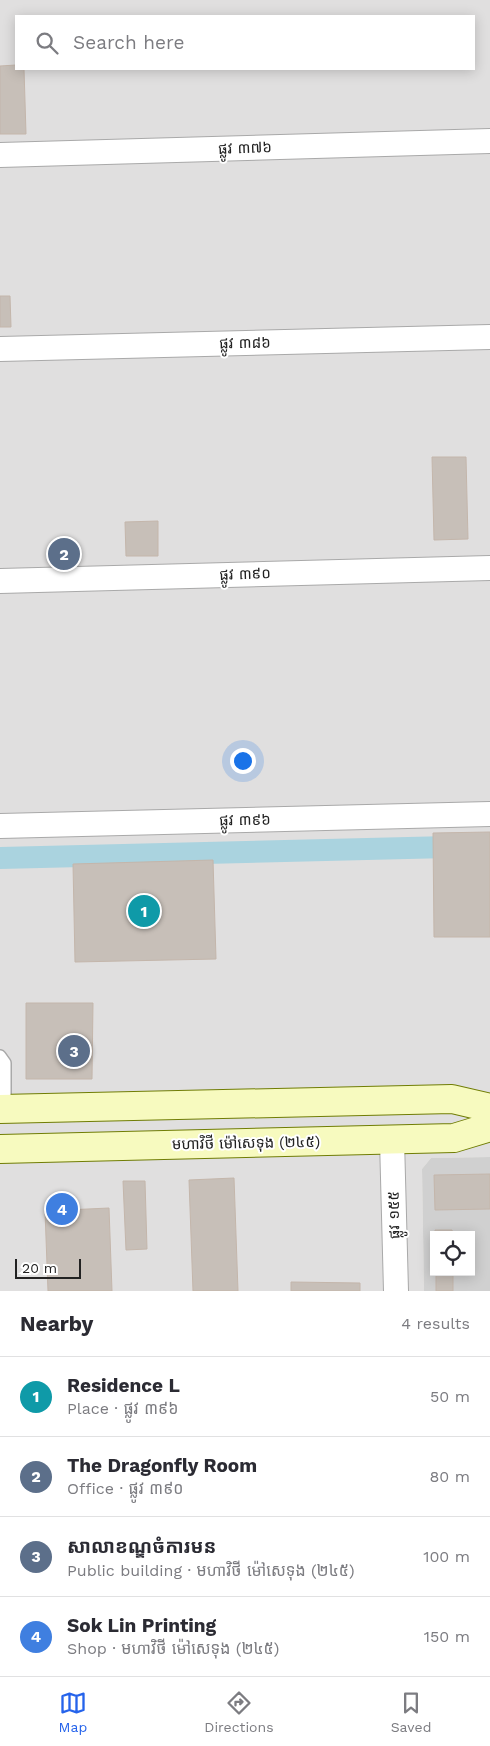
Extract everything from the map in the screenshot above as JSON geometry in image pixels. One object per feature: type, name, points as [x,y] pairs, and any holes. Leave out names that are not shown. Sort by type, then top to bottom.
[{"type":"main road","points":[[3,1109],[452,1099],[490,1108]]},
{"type":"main road","name":"មហាវិថី ម៉ៅសេទុង (២៤៥)","points":[[0,1149],[454,1138],[490,1127]]},
{"type":"street","name":"ផ្លូវ ៣៧៦","points":[[0,155],[490,141]]},
{"type":"street","name":"ផ្លូវ ៣៨៦","points":[[0,349],[490,338]]},
{"type":"street","name":"ផ្លូវ ៣៩០","points":[[0,581],[490,568]]},
{"type":"street","name":"ផ្លូវ ៣៩៦","points":[[0,826],[490,814]]},
{"type":"street","name":"ផ្លូវ ១៥៥","points":[[392,1140],[396,1291]]},
{"type":"lane","points":[[0,1056],[5,1064],[3,1109]]},
{"type":"shaded area","points":[[0,0],[490,0],[490,1157],[431,1158],[422,1169],[424,1291],[0,1291]]},
{"type":"shaded area","points":[[490,1157],[490,1291],[424,1291],[422,1169],[431,1158]]},
{"type":"building","points":[[15,65],[15,70],[24,70],[26,134],[0,134],[0,66]]},
{"type":"building","points":[[0,296],[10,296],[11,327],[0,327]]},
{"type":"building","points":[[432,457],[466,457],[468,539],[434,540]]},
{"type":"building","points":[[158,521],[158,556],[126,556],[125,522]]},
{"type":"building","points":[[490,832],[490,937],[434,937],[433,833]]},
{"type":"building","points":[[213,860],[216,959],[75,962],[73,864]]},
{"type":"building","points":[[26,1003],[93,1003],[92,1079],[26,1079]]},
{"type":"building","points":[[490,1174],[490,1209],[435,1210],[434,1175]]},
{"type":"building","points":[[234,1178],[238,1291],[193,1291],[189,1180]]},
{"type":"building","points":[[123,1181],[145,1181],[147,1249],[126,1250]]},
{"type":"building","points":[[109,1208],[112,1291],[48,1291],[45,1211]]},
{"type":"building","points":[[435,1230],[452,1231],[435,1231]]},
{"type":"building","points":[[436,1276],[453,1276],[453,1291],[436,1291]]},
{"type":"building","points":[[291,1282],[360,1283],[360,1291],[291,1291]]},
{"type":"waterway","points":[[0,858],[490,846]]},
{"type":"place","name":"The Dragonfly Room","points":[[64,554]]},
{"type":"place","name":"Residence L","points":[[144,911]]},
{"type":"place","name":"សាលាខណ្ឌចំការមន","points":[[74,1051]]},
{"type":"place","name":"Sok Lin Printing","points":[[62,1209]]}]
